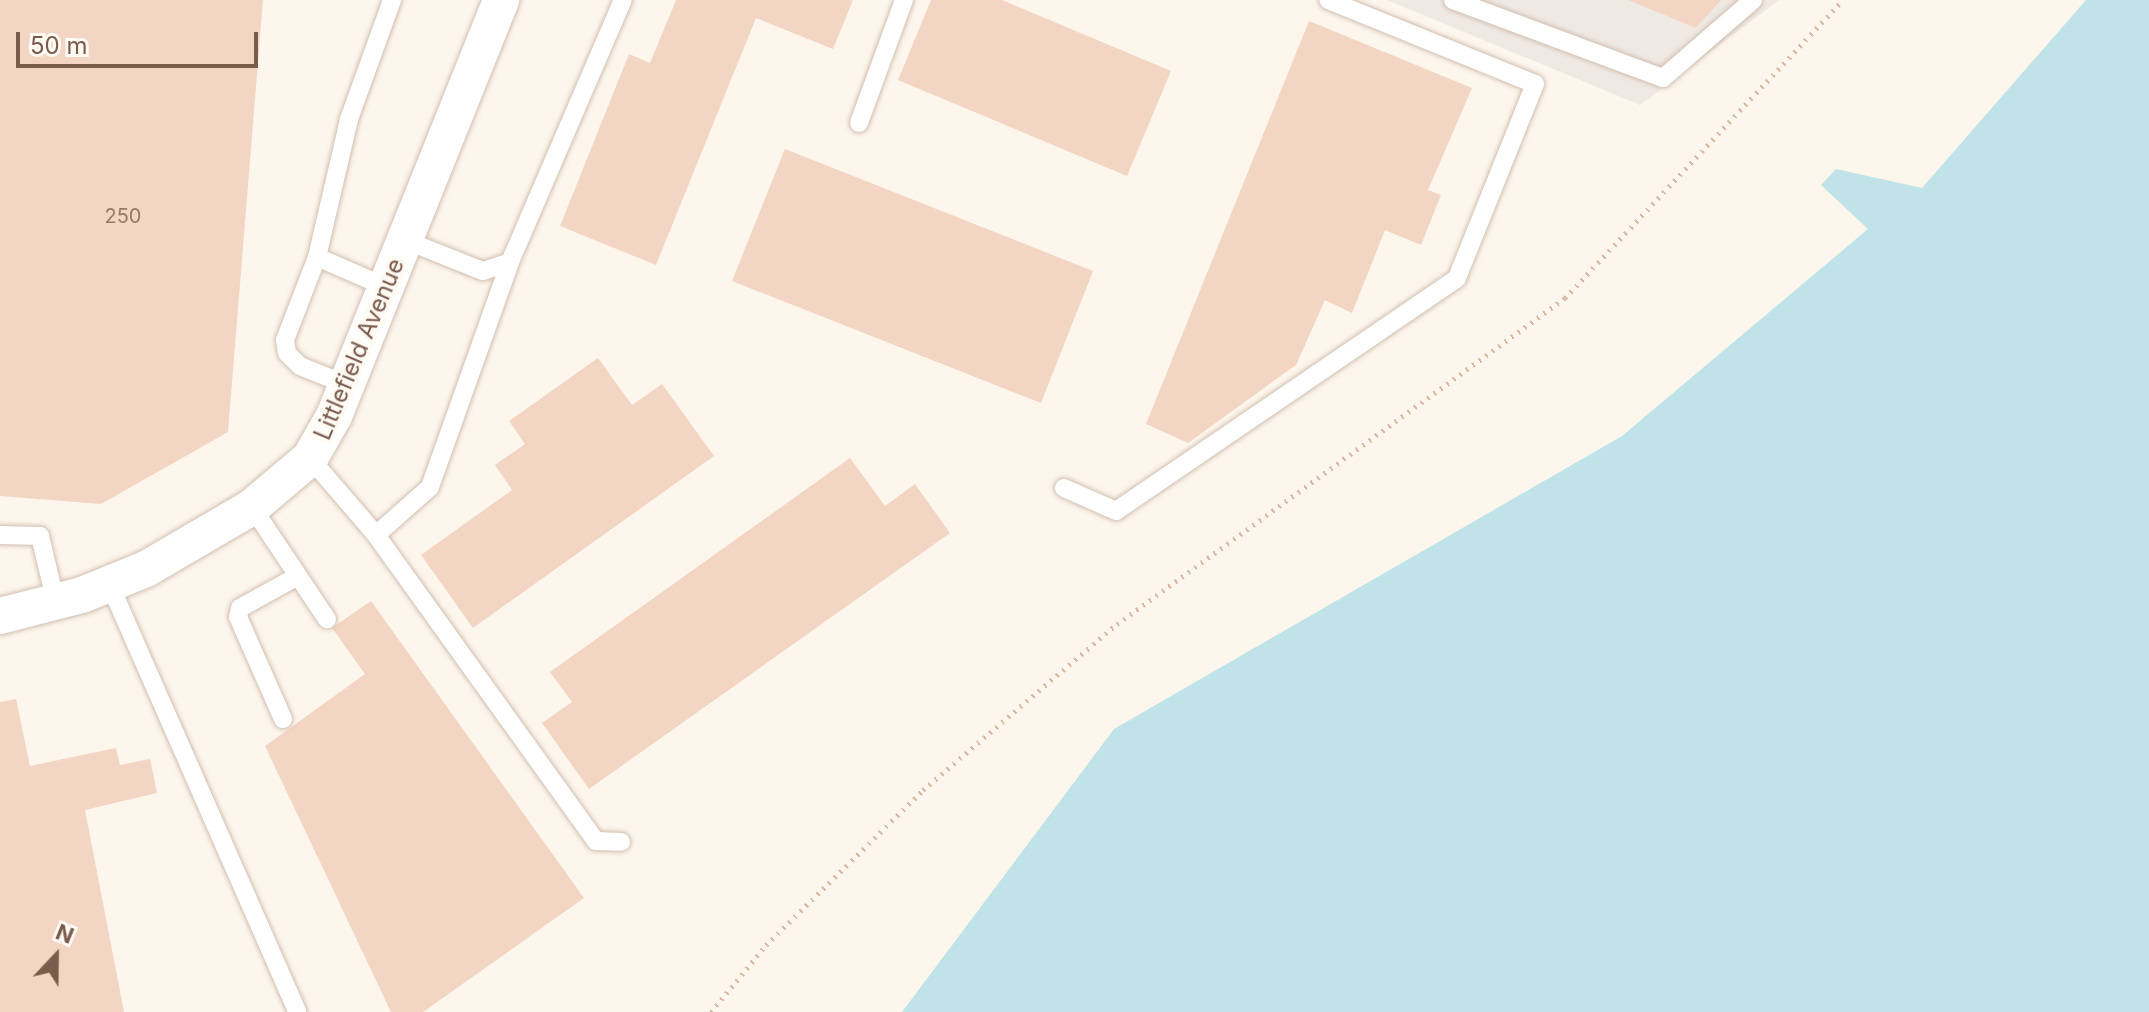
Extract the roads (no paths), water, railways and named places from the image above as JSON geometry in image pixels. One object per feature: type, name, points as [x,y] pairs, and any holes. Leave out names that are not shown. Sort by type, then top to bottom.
[{"type":"street","name":"Littlefield Avenue","points":[[0,616],[56,603],[110,585],[185,549],[252,507],[310,458],[347,385],[501,0]]},
{"type":"lane","points":[[347,385],[300,366],[287,353],[285,340],[317,257],[349,119],[392,0]]},
{"type":"lane","points":[[376,535],[430,487],[510,262],[623,0]]},
{"type":"lane","points":[[859,123],[904,0]]},
{"type":"lane","points":[[1064,488],[1116,511],[1457,278],[1535,84],[1328,0]]},
{"type":"lane","points":[[1453,0],[1663,78],[1753,0]]},
{"type":"lane","points":[[405,240],[483,271],[510,262]]},
{"type":"lane","points":[[317,257],[386,287]]},
{"type":"lane","points":[[310,458],[376,535],[596,841],[621,842]]},
{"type":"lane","points":[[252,507],[327,619]]},
{"type":"lane","points":[[0,535],[40,536],[56,603]]},
{"type":"lane","points":[[283,719],[238,617],[240,608],[298,576]]},
{"type":"lane","points":[[110,585],[297,1012]]},
{"type":"water","points":[[2086,0],[2149,0],[2149,1012],[902,1012],[1114,729],[1622,436],[1868,229],[1821,185],[1836,169],[1922,188]]}]
